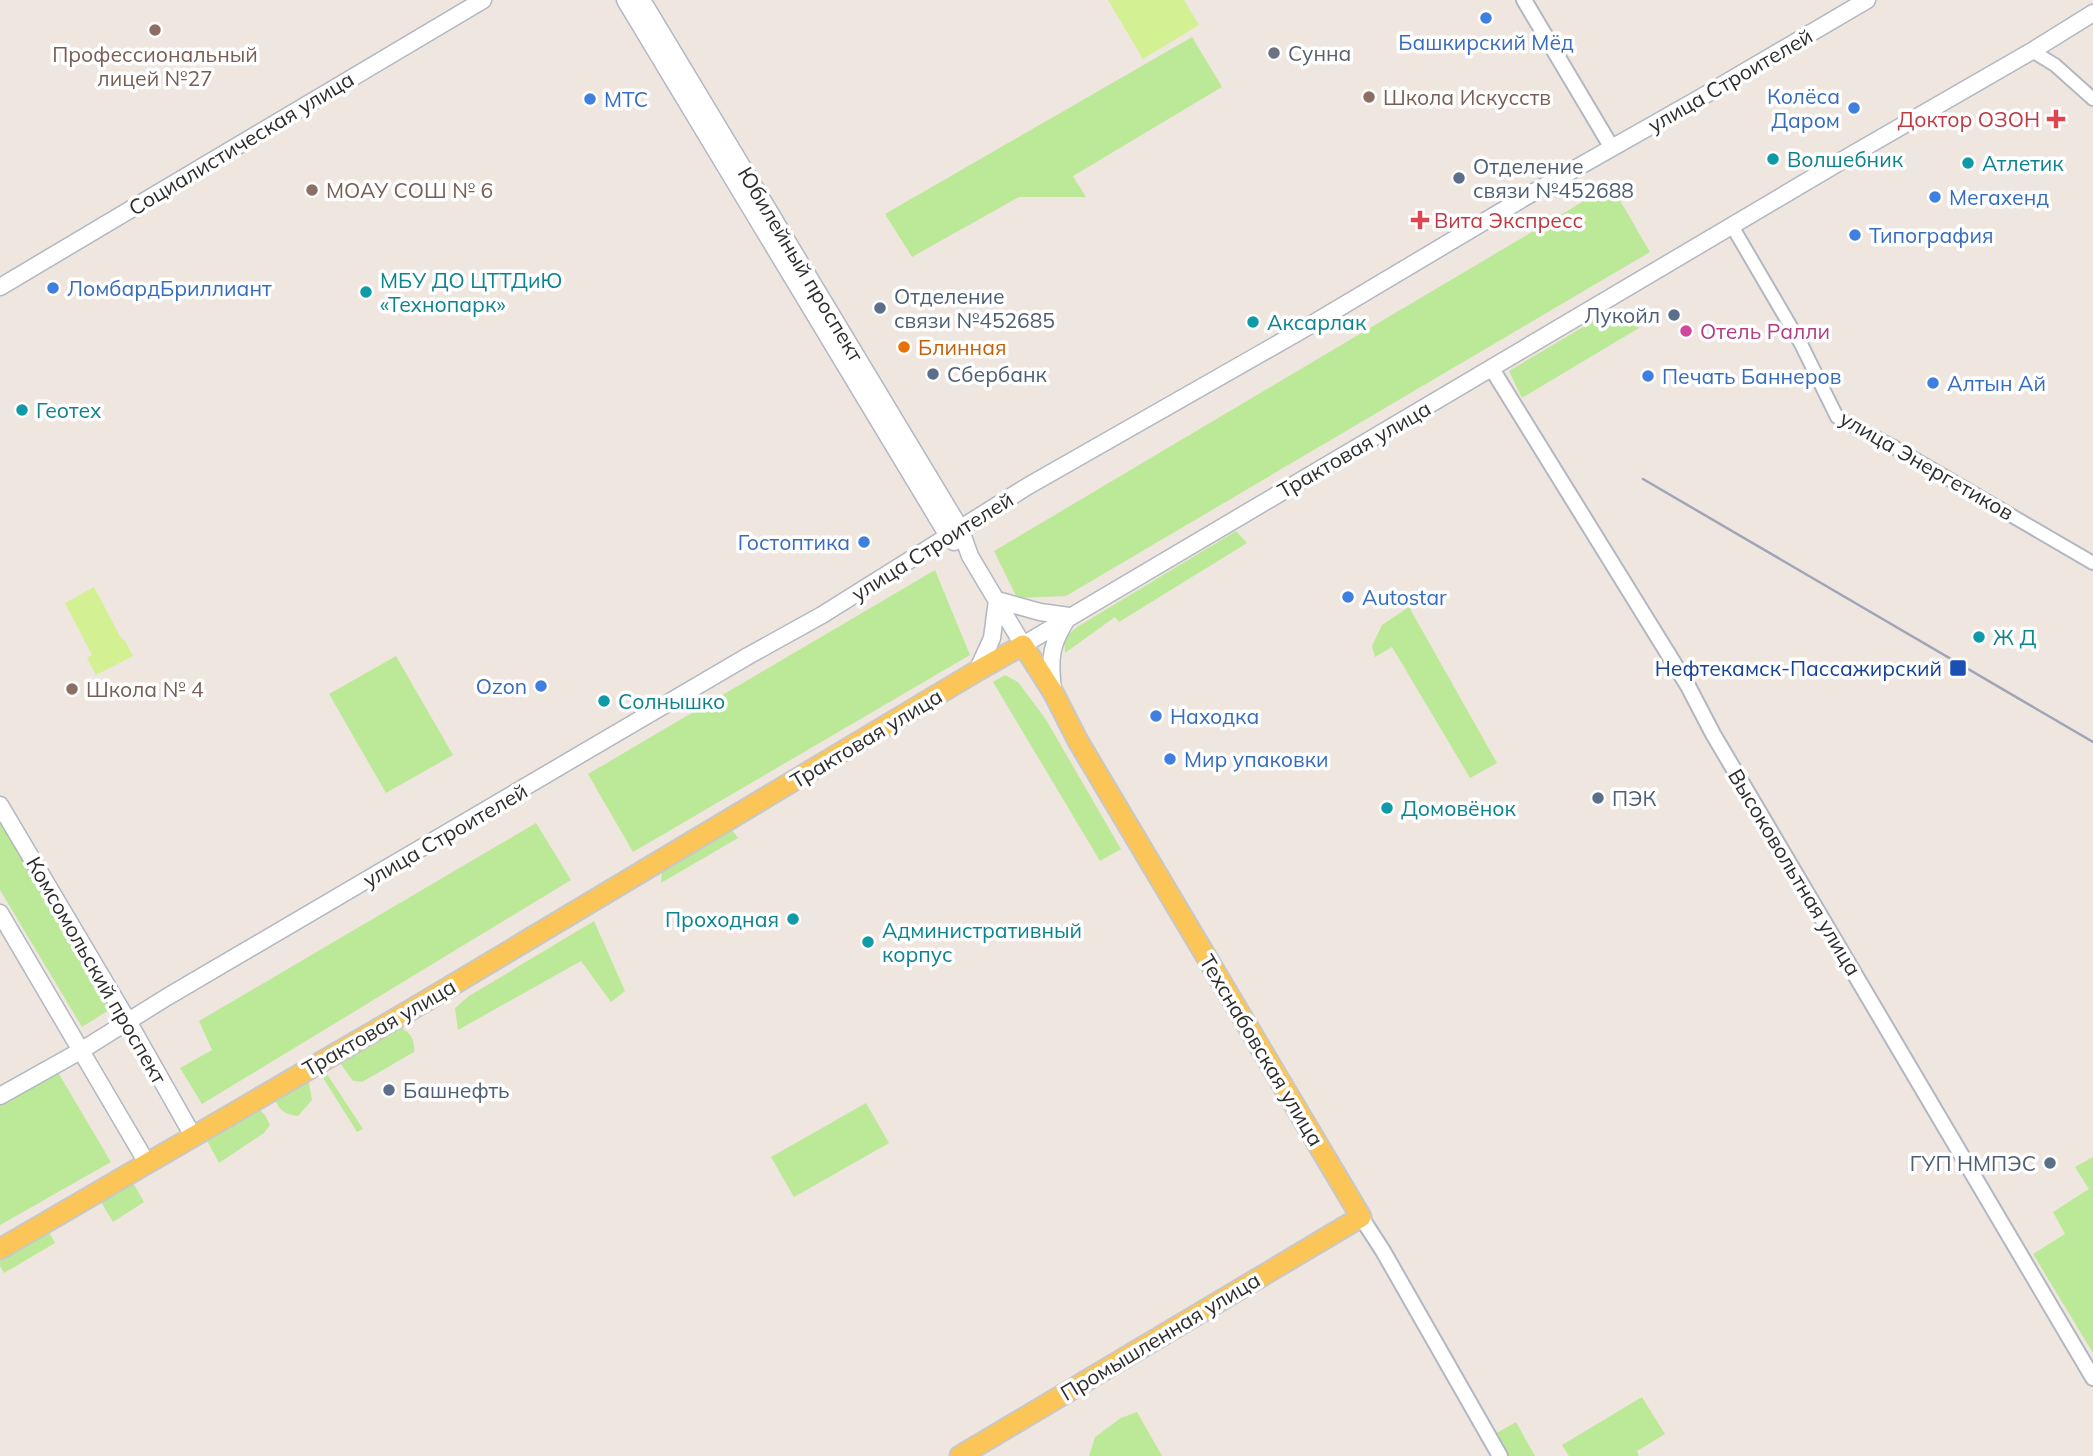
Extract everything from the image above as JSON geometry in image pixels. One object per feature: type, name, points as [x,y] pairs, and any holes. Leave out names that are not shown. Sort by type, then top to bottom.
[{"type":"main road","name":"Социалистическая улица","points":[[0,287],[483,0]]},
{"type":"main road","points":[[625,0],[1023,645]]},
{"type":"main road","name":"Юбилейный проспект","points":[[642,0],[954,532]]},
{"type":"main road","name":"улица Строителей","points":[[0,1096],[822,615],[1040,479],[1867,0]]},
{"type":"main road","name":"Трактовая улица","points":[[0,1249],[2093,13]]},
{"type":"main road","points":[[997,600],[1069,617],[1057,634],[1051,650],[1053,692]]},
{"type":"main road","points":[[977,671],[992,638],[997,600]]},
{"type":"main road","name":"Техснабовская улица","points":[[1023,645],[1361,1217]]},
{"type":"main road","points":[[977,671],[1005,665],[1018,666],[1053,692]]},
{"type":"main road","name":"Комсомольский проспект","points":[[0,804],[193,1136]]},
{"type":"main road","points":[[0,913],[147,1163]]},
{"type":"main road","name":"Промышленная улица","points":[[960,1456],[1361,1217]]},
{"type":"street","points":[[1524,0],[1612,148]]},
{"type":"street","points":[[2032,51],[2055,65],[2093,99]]},
{"type":"street","name":"улица Энергетиков","points":[[1732,226],[1801,344],[1837,417],[2093,563]]},
{"type":"street","name":"Высоковольтная улица","points":[[1492,369],[1688,686],[1713,734],[2093,1378]]},
{"type":"street","name":"Техснабовская улица","points":[[1361,1217],[1500,1456]]},
{"type":"green space","points":[[1108,0],[1184,0],[1199,25],[1143,59]]},
{"type":"green space","points":[[1192,37],[1222,87],[1073,176],[1086,197],[1019,197],[912,257],[885,214]]},
{"type":"green space","points":[[1611,185],[1650,252],[1066,596],[1017,598],[994,551]]},
{"type":"green space","points":[[1605,314],[1636,324],[1639,328],[1522,398],[1509,371]]},
{"type":"green space","points":[[1236,531],[1247,543],[1119,622],[1115,617],[1065,653],[1064,638],[1077,627]]},
{"type":"green space","points":[[935,570],[970,655],[633,852],[588,774]]},
{"type":"green space","points":[[94,587],[133,656],[96,675],[87,658],[92,655],[65,603]]},
{"type":"green space","points":[[1409,607],[1497,763],[1470,778],[1392,647],[1375,657],[1372,646],[1382,625]]},
{"type":"green space","points":[[396,656],[453,755],[386,793],[329,694]]},
{"type":"green space","points":[[1005,675],[1018,682],[1045,718],[1121,849],[1100,861],[993,682]]},
{"type":"green space","points":[[0,817],[93,980],[112,1008],[82,1027],[0,890]]},
{"type":"green space","points":[[536,823],[571,880],[202,1104],[180,1068],[212,1050],[199,1021]]},
{"type":"green space","points":[[732,830],[738,838],[661,883],[662,872]]},
{"type":"green space","points":[[594,921],[625,991],[611,1002],[581,961],[458,1030],[455,1008],[469,996]]},
{"type":"green space","points":[[396,1025],[410,1035],[414,1052],[362,1082],[353,1081],[340,1063],[342,1056]]},
{"type":"green space","points":[[56,1069],[111,1162],[0,1225],[0,1104]]},
{"type":"green space","points":[[325,1071],[363,1129],[357,1132],[320,1073]]},
{"type":"green space","points":[[299,1079],[309,1083],[312,1100],[298,1116],[281,1109],[276,1103],[274,1093]]},
{"type":"green space","points":[[866,1103],[889,1143],[794,1197],[771,1157]]},
{"type":"green space","points":[[255,1105],[270,1125],[264,1133],[219,1163],[206,1139]]},
{"type":"green space","points":[[2093,1157],[2093,1353],[2033,1254],[2065,1234],[2053,1212],[2089,1189],[2075,1167]]},
{"type":"green space","points":[[133,1183],[144,1202],[113,1222],[101,1202]]},
{"type":"green space","points":[[49,1232],[55,1243],[4,1273],[0,1260]]},
{"type":"green space","points":[[1642,1397],[1665,1434],[1637,1451],[1639,1456],[1569,1456],[1562,1445]]},
{"type":"green space","points":[[1137,1412],[1162,1456],[1089,1456],[1095,1437],[1121,1418]]},
{"type":"green space","points":[[1516,1422],[1535,1456],[1505,1456],[1493,1435]]},
{"type":"railway","points":[[1643,479],[2093,742]]},
{"type":"place","name":"Башкирский Мёд","points":[[1486,18]]},
{"type":"place","name":"Профессиональный лицей №27","points":[[155,30]]},
{"type":"place","name":"Сунна","points":[[1274,53]]},
{"type":"place","name":"Школа Искусств","points":[[1369,97]]},
{"type":"place","name":"МТС","points":[[590,99]]},
{"type":"place","name":"Колёса Даром","points":[[1854,108]]},
{"type":"place","name":"Доктор ОЗОН","points":[[2056,119]]},
{"type":"place","name":"Волшебник","points":[[1773,159]]},
{"type":"place","name":"Атлетик","points":[[1968,163]]},
{"type":"place","name":"Отделение связи №452688","points":[[1459,178]]},
{"type":"place","name":"МОАУ СОШ № 6","points":[[312,190]]},
{"type":"place","name":"Мегахенд","points":[[1935,197]]},
{"type":"place","name":"Вита Экспресс","points":[[1420,220]]},
{"type":"place","name":"Типография","points":[[1855,235]]},
{"type":"place","name":"ЛомбардБриллиант","points":[[53,288]]},
{"type":"place","name":"МБУ ДО ЦТТДиЮ «Технопарк»","points":[[366,292]]},
{"type":"place","name":"Отделение связи №452685","points":[[880,308]]},
{"type":"place","name":"Лукойл","points":[[1674,315]]},
{"type":"place","name":"Аксарлак","points":[[1253,322]]},
{"type":"place","name":"Отель Ралли","points":[[1686,331]]},
{"type":"place","name":"Блинная","points":[[904,347]]},
{"type":"place","name":"Сбербанк","points":[[933,374]]},
{"type":"place","name":"Печать Баннеров","points":[[1648,376]]},
{"type":"place","name":"Алтын Ай","points":[[1933,383]]},
{"type":"place","name":"Геотех","points":[[22,410]]},
{"type":"place","name":"Гостоптика","points":[[864,542]]},
{"type":"place","name":"Autostar","points":[[1348,597]]},
{"type":"place","name":"Ж Д","points":[[1979,637]]},
{"type":"place","name":"Нефтекамск-Пассажирский","points":[[1958,668]]},
{"type":"place","name":"Ozon","points":[[541,686]]},
{"type":"place","name":"Школа № 4","points":[[72,689]]},
{"type":"place","name":"Солнышко","points":[[604,701]]},
{"type":"place","name":"Находка","points":[[1156,716]]},
{"type":"place","name":"Мир упаковки","points":[[1170,759]]},
{"type":"place","name":"ПЭК","points":[[1598,798]]},
{"type":"place","name":"Домовёнок","points":[[1387,808]]},
{"type":"place","name":"Проходная","points":[[793,919]]},
{"type":"place","name":"Административный корпус","points":[[868,942]]},
{"type":"place","name":"Башнефть","points":[[389,1090]]},
{"type":"place","name":"ГУП НМПЭС","points":[[2050,1163]]}]
